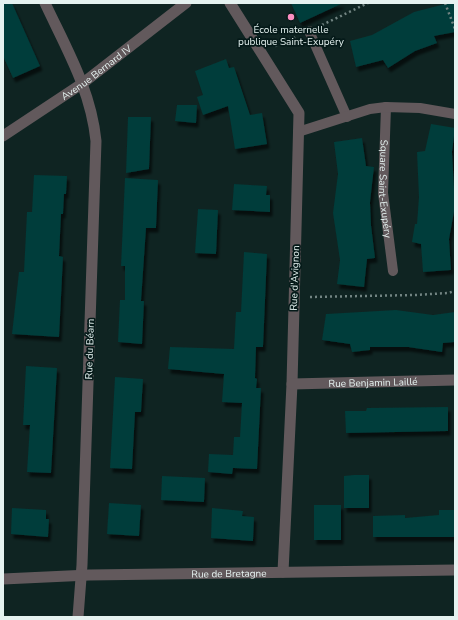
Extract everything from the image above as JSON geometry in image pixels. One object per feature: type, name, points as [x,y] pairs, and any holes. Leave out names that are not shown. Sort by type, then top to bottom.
[{"type":"street","name":"Rue du Béarn","points":[[45,3],[83,83],[94,117],[96,141],[81,576],[78,617]]},
{"type":"street","name":"Avenue Bernard IV","points":[[3,136],[83,83],[186,3]]},
{"type":"street","name":"Rue d'Avignon","points":[[230,3],[299,113],[292,384],[283,572]]},
{"type":"street","name":"Rue Benjamin Laillé","points":[[292,384],[455,380]]},
{"type":"street","name":"Rue de Bretagne","points":[[3,579],[81,576],[455,570]]},
{"type":"lane","points":[[309,31],[347,117]]},
{"type":"lane","points":[[298,132],[370,109],[386,107],[420,108],[455,114]]},
{"type":"lane","name":"Square Saint-Exupéry","points":[[386,107],[383,193],[393,271]]},
{"type":"path","points":[[445,3],[455,29]]},
{"type":"path","points":[[294,298],[415,295],[448,293],[455,291]]},
{"type":"building","points":[[3,3],[12,3],[40,66],[13,78],[3,56]]},
{"type":"building","points":[[291,3],[343,3],[300,23]]},
{"type":"building","points":[[449,3],[455,3],[455,32],[434,36],[437,43],[415,51],[388,68],[383,60],[356,67],[350,41],[372,35],[414,12]]},
{"type":"building","points":[[226,59],[229,68],[234,67],[250,115],[262,113],[267,144],[235,149],[228,106],[203,115],[197,97],[203,95],[195,71]]},
{"type":"building","points":[[177,105],[197,105],[196,123],[175,121]]},
{"type":"building","points":[[128,117],[151,117],[149,169],[126,173]]},
{"type":"building","points":[[431,124],[455,128],[452,152],[455,206],[449,239],[451,270],[423,272],[421,244],[412,242],[415,224],[417,224],[419,197],[417,152],[425,151]]},
{"type":"building","points":[[362,138],[366,166],[374,167],[370,202],[375,258],[367,259],[364,287],[337,284],[340,260],[333,213],[338,174],[334,142]]},
{"type":"building","points":[[34,175],[67,176],[63,214],[61,214],[59,256],[63,257],[59,337],[12,334],[19,272],[24,272],[27,212],[32,212]]},
{"type":"building","points":[[125,178],[158,180],[156,228],[146,228],[141,301],[144,301],[142,344],[118,342],[120,300],[125,300],[125,266],[121,266]]},
{"type":"building","points":[[234,184],[267,186],[266,195],[270,195],[270,212],[232,210]]},
{"type":"building","points":[[198,209],[218,210],[216,254],[195,253]]},
{"type":"building","points":[[244,252],[267,254],[263,347],[256,347],[256,388],[261,388],[257,469],[233,468],[232,474],[208,472],[209,454],[233,455],[234,437],[240,437],[242,403],[222,402],[224,374],[168,369],[170,347],[234,349],[236,312],[241,312]]},
{"type":"building","points":[[396,310],[433,315],[455,312],[455,342],[443,343],[442,352],[408,347],[370,347],[370,350],[352,352],[350,344],[322,340],[326,314]]},
{"type":"building","points":[[26,366],[57,368],[51,473],[27,472],[30,425],[23,425]]},
{"type":"building","points":[[115,377],[143,379],[141,412],[135,412],[132,469],[110,468]]},
{"type":"building","points":[[448,407],[448,431],[346,433],[345,411],[366,411],[367,408]]},
{"type":"building","points":[[369,475],[369,508],[344,508],[344,476]]},
{"type":"building","points":[[162,476],[205,478],[204,502],[161,500]]},
{"type":"building","points":[[109,503],[141,505],[139,536],[107,534]]},
{"type":"building","points":[[314,505],[341,505],[341,540],[314,540]]},
{"type":"building","points":[[12,508],[46,510],[46,519],[49,519],[48,537],[11,534]]},
{"type":"building","points":[[212,508],[243,511],[242,516],[254,517],[253,541],[211,538]]},
{"type":"building","points":[[439,510],[455,510],[455,537],[373,537],[373,516],[405,515],[405,518],[439,515]]},
{"type":"place","name":"École maternelle publique Saint-Exupéry","points":[[291,17]]}]
